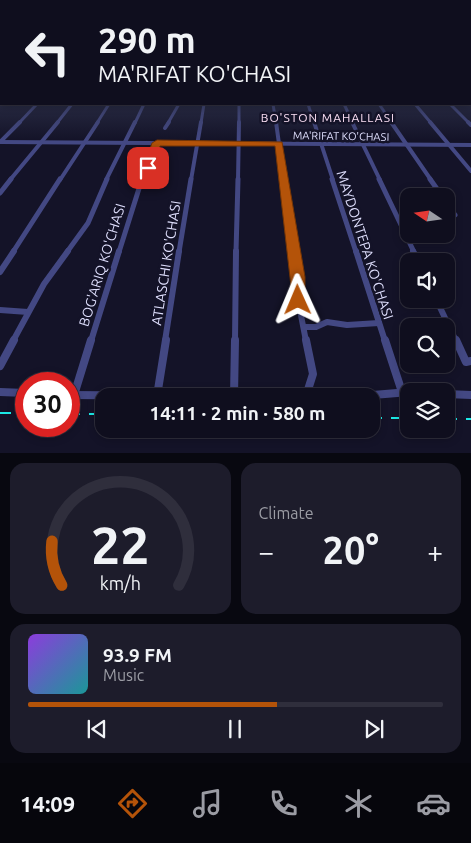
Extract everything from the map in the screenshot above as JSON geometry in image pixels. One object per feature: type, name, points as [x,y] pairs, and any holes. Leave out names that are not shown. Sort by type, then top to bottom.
[{"type":"street","points":[[0,142],[36,105]]},
{"type":"street","points":[[0,193],[71,105]]},
{"type":"street","points":[[0,272],[82,142],[108,105]]},
{"type":"street","points":[[0,366],[28,312],[54,270],[88,223],[102,188],[144,105]]},
{"type":"street","points":[[165,128],[178,105]]},
{"type":"street","name":"ATLASCHI KO'CHASI","points":[[158,388],[204,105]]},
{"type":"street","points":[[234,388],[239,105]]},
{"type":"street","points":[[273,105],[298,277],[298,300],[313,374],[309,388]]},
{"type":"street","name":"MAYDONTEPA KO'CHASI","points":[[308,105],[379,322],[402,383]]},
{"type":"street","points":[[344,105],[414,253]]},
{"type":"street","points":[[380,105],[436,188]]},
{"type":"street","points":[[416,105],[471,172]]},
{"type":"street","points":[[451,105],[470,123]]},
{"type":"street","name":"MA'RIFAT KO'CHASI","points":[[0,142],[471,145]]},
{"type":"street","name":"BOG'ARIQ KO'CHASI","points":[[78,372],[141,180],[148,168],[157,143]]},
{"type":"street","points":[[441,308],[469,361]]},
{"type":"street","points":[[0,310],[28,312]]},
{"type":"street","points":[[304,327],[316,327],[327,322],[347,325],[379,322]]},
{"type":"street","points":[[0,392],[15,393]]},
{"type":"street","points":[[380,394],[400,392]]},
{"type":"street","points":[[455,394],[471,395]]},
{"type":"street","points":[[80,395],[95,395]]},
{"type":"railway","points":[[0,413],[15,413]]},
{"type":"railway","points":[[80,414],[95,414]]},
{"type":"railway","points":[[380,418],[400,418]]},
{"type":"railway","points":[[455,419],[471,419]]},
{"type":"district","name":"BO'STON MAHALLASI","points":[[328,118]]},
{"type":"route","points":[[148,168],[157,143],[279,144],[298,277],[298,300]]}]
